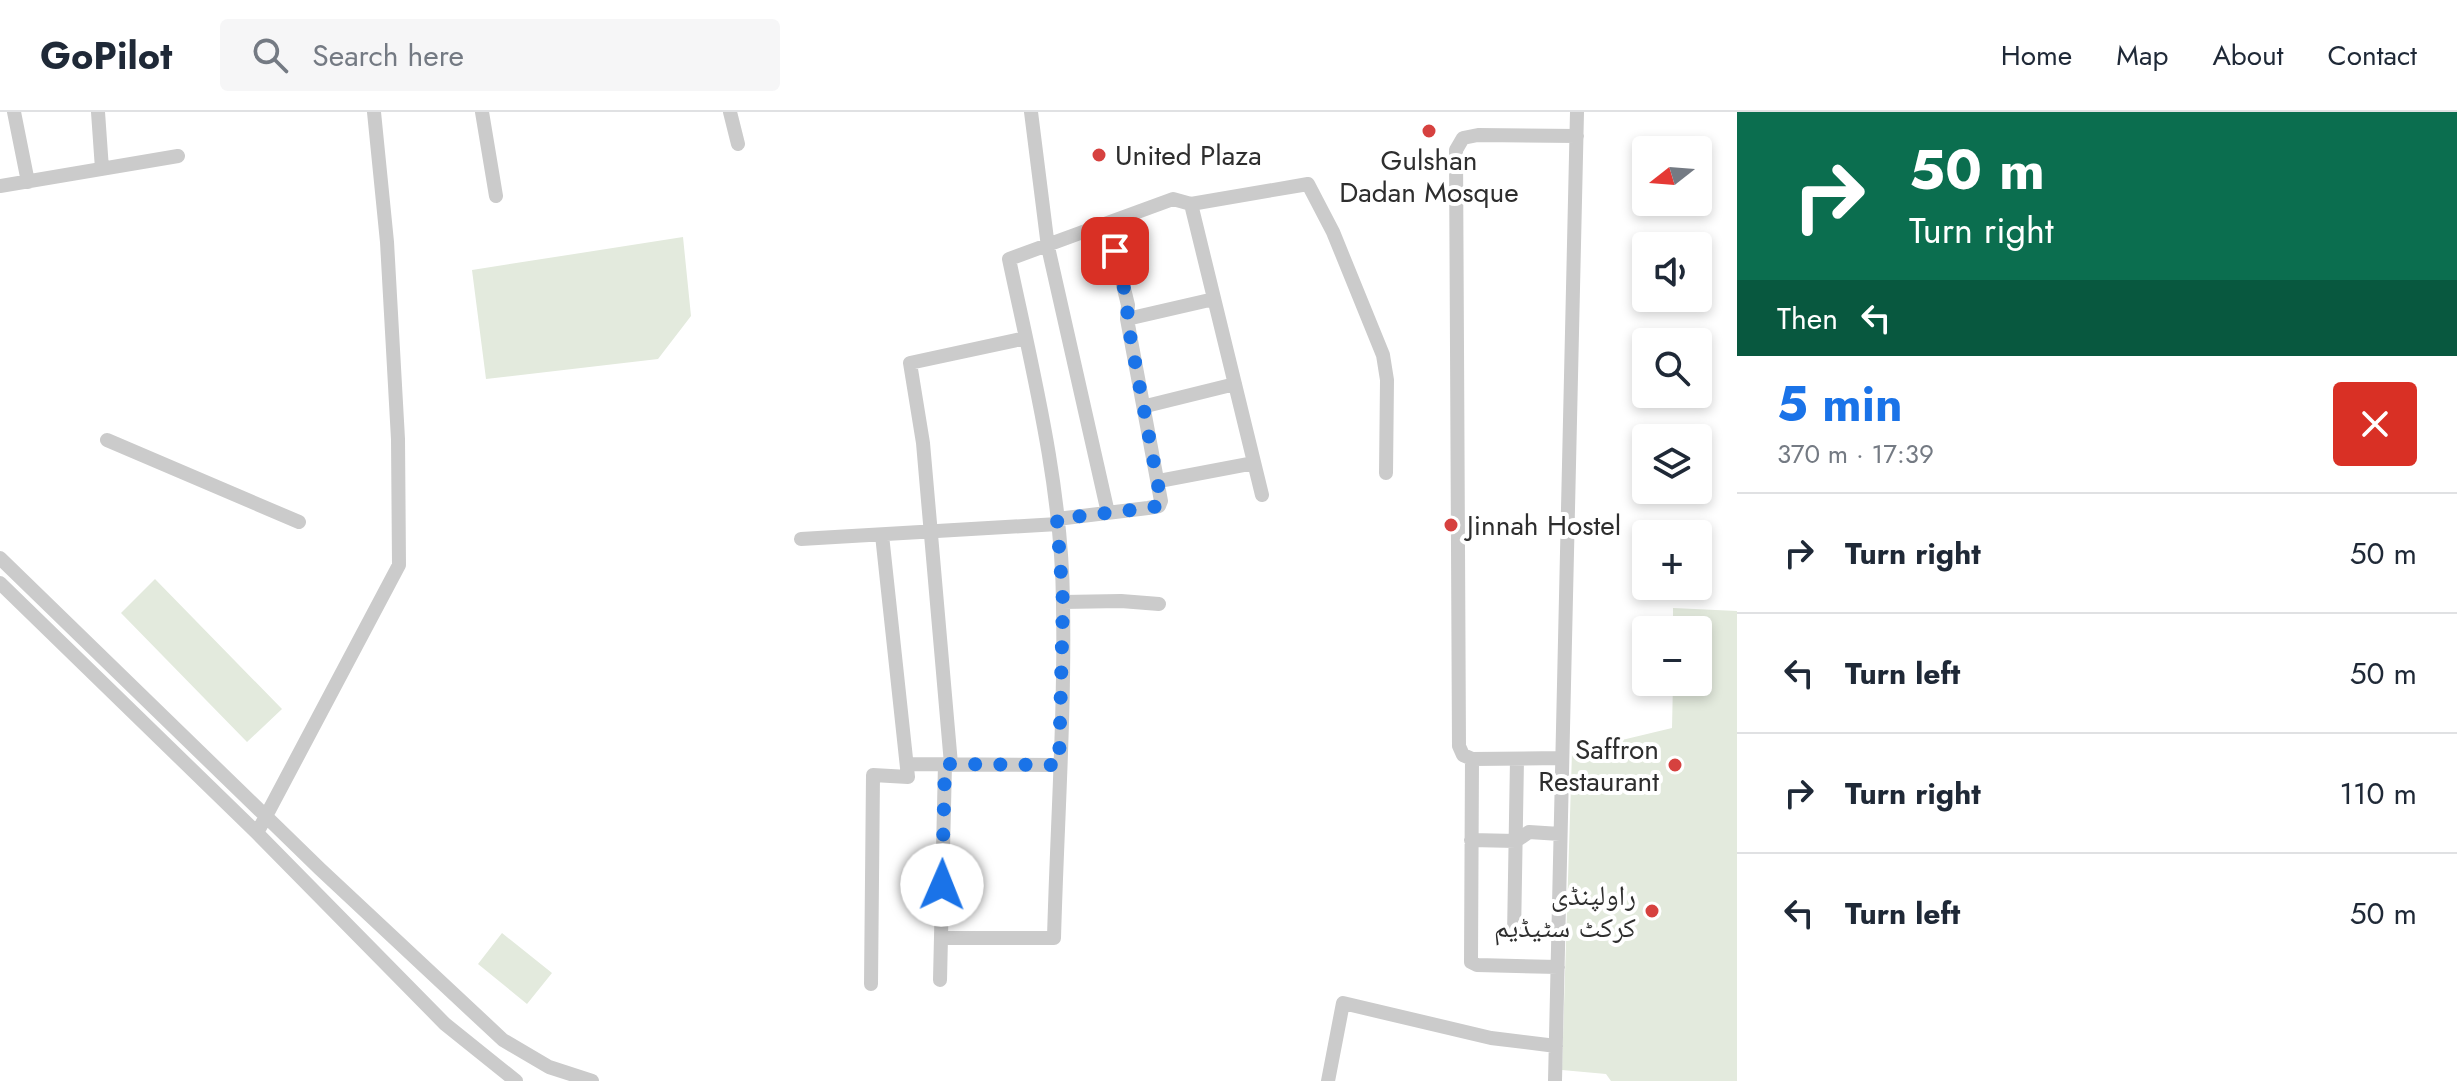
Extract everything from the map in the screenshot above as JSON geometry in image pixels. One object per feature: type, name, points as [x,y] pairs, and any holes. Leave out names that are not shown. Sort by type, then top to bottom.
[{"type":"street","points":[[14,112],[28,182]]},
{"type":"street","points":[[98,112],[102,169]]},
{"type":"street","points":[[257,833],[399,565],[398,439],[387,242],[374,112]]},
{"type":"street","points":[[482,112],[496,196]]},
{"type":"street","points":[[730,112],[738,144]]},
{"type":"street","points":[[1031,112],[1048,247],[1108,513]]},
{"type":"street","points":[[1555,1081],[1577,112]]},
{"type":"street","points":[[1562,758],[1472,759],[1463,755],[1459,746],[1456,150],[1463,138],[1478,135],[1577,136]]},
{"type":"street","points":[[0,186],[178,156]]},
{"type":"street","points":[[941,938],[1054,938],[1063,602],[1057,521],[1026,338],[1009,259],[1173,199],[1191,204],[1308,184],[1333,232],[1383,355],[1387,380],[1386,473]]},
{"type":"street","points":[[1191,204],[1262,495]]},
{"type":"street","points":[[801,539],[1057,521],[1159,506],[1159,481],[1127,319],[1128,305],[1108,224]]},
{"type":"street","points":[[1127,319],[1214,299]]},
{"type":"street","points":[[940,980],[948,764],[923,443],[910,363],[1026,338]]},
{"type":"street","points":[[1146,406],[1235,384]]},
{"type":"street","points":[[107,440],[299,522]]},
{"type":"street","points":[[1159,481],[1254,463]]},
{"type":"street","points":[[871,984],[873,775],[908,777],[882,535]]},
{"type":"street","points":[[0,558],[503,1040],[549,1067],[592,1081]]},
{"type":"street","points":[[0,583],[257,833],[445,1024],[516,1081]]},
{"type":"street","points":[[1063,602],[1159,604]]},
{"type":"street","points":[[1472,759],[1471,962],[1477,965],[1558,967]]},
{"type":"street","points":[[1514,936],[1517,759]]},
{"type":"street","points":[[907,764],[1059,765]]},
{"type":"street","points":[[1471,840],[1516,841],[1529,832],[1560,834]]},
{"type":"street","points":[[1328,1081],[1343,1003],[1491,1038],[1556,1046]]},
{"type":"street","points":[[489,1060],[503,1040]]},
{"type":"shaded area","points":[[683,237],[691,316],[658,359],[486,379],[472,270]]},
{"type":"shaded area","points":[[155,579],[282,709],[247,742],[121,613]]},
{"type":"shaded area","name":"راولپنڈی کرکٹ سٹیڈیم","points":[[1673,608],[1737,611],[1737,1081],[1611,1081],[1606,1074],[1562,1070],[1572,752],[1672,728],[1673,696],[1712,696],[1712,616],[1673,616]]},
{"type":"shaded area","points":[[502,933],[552,973],[527,1004],[478,964]]},
{"type":"place","name":"Gulshan Dadan Mosque","points":[[1429,131]]},
{"type":"place","name":"United Plaza","points":[[1099,155]]},
{"type":"place","name":"Jinnah Hostel","points":[[1451,525]]},
{"type":"place","name":"Saffron Restaurant","points":[[1675,765]]},
{"type":"place","name":"راولپنڈی کرکٹ سٹیڈیم","points":[[1652,911]]},
{"type":"route","points":[[942,885],[945,764],[1059,765],[1063,602],[1057,519],[1148,508],[1159,506],[1161,501],[1146,406],[1127,319],[1128,305],[1115,251]]}]
